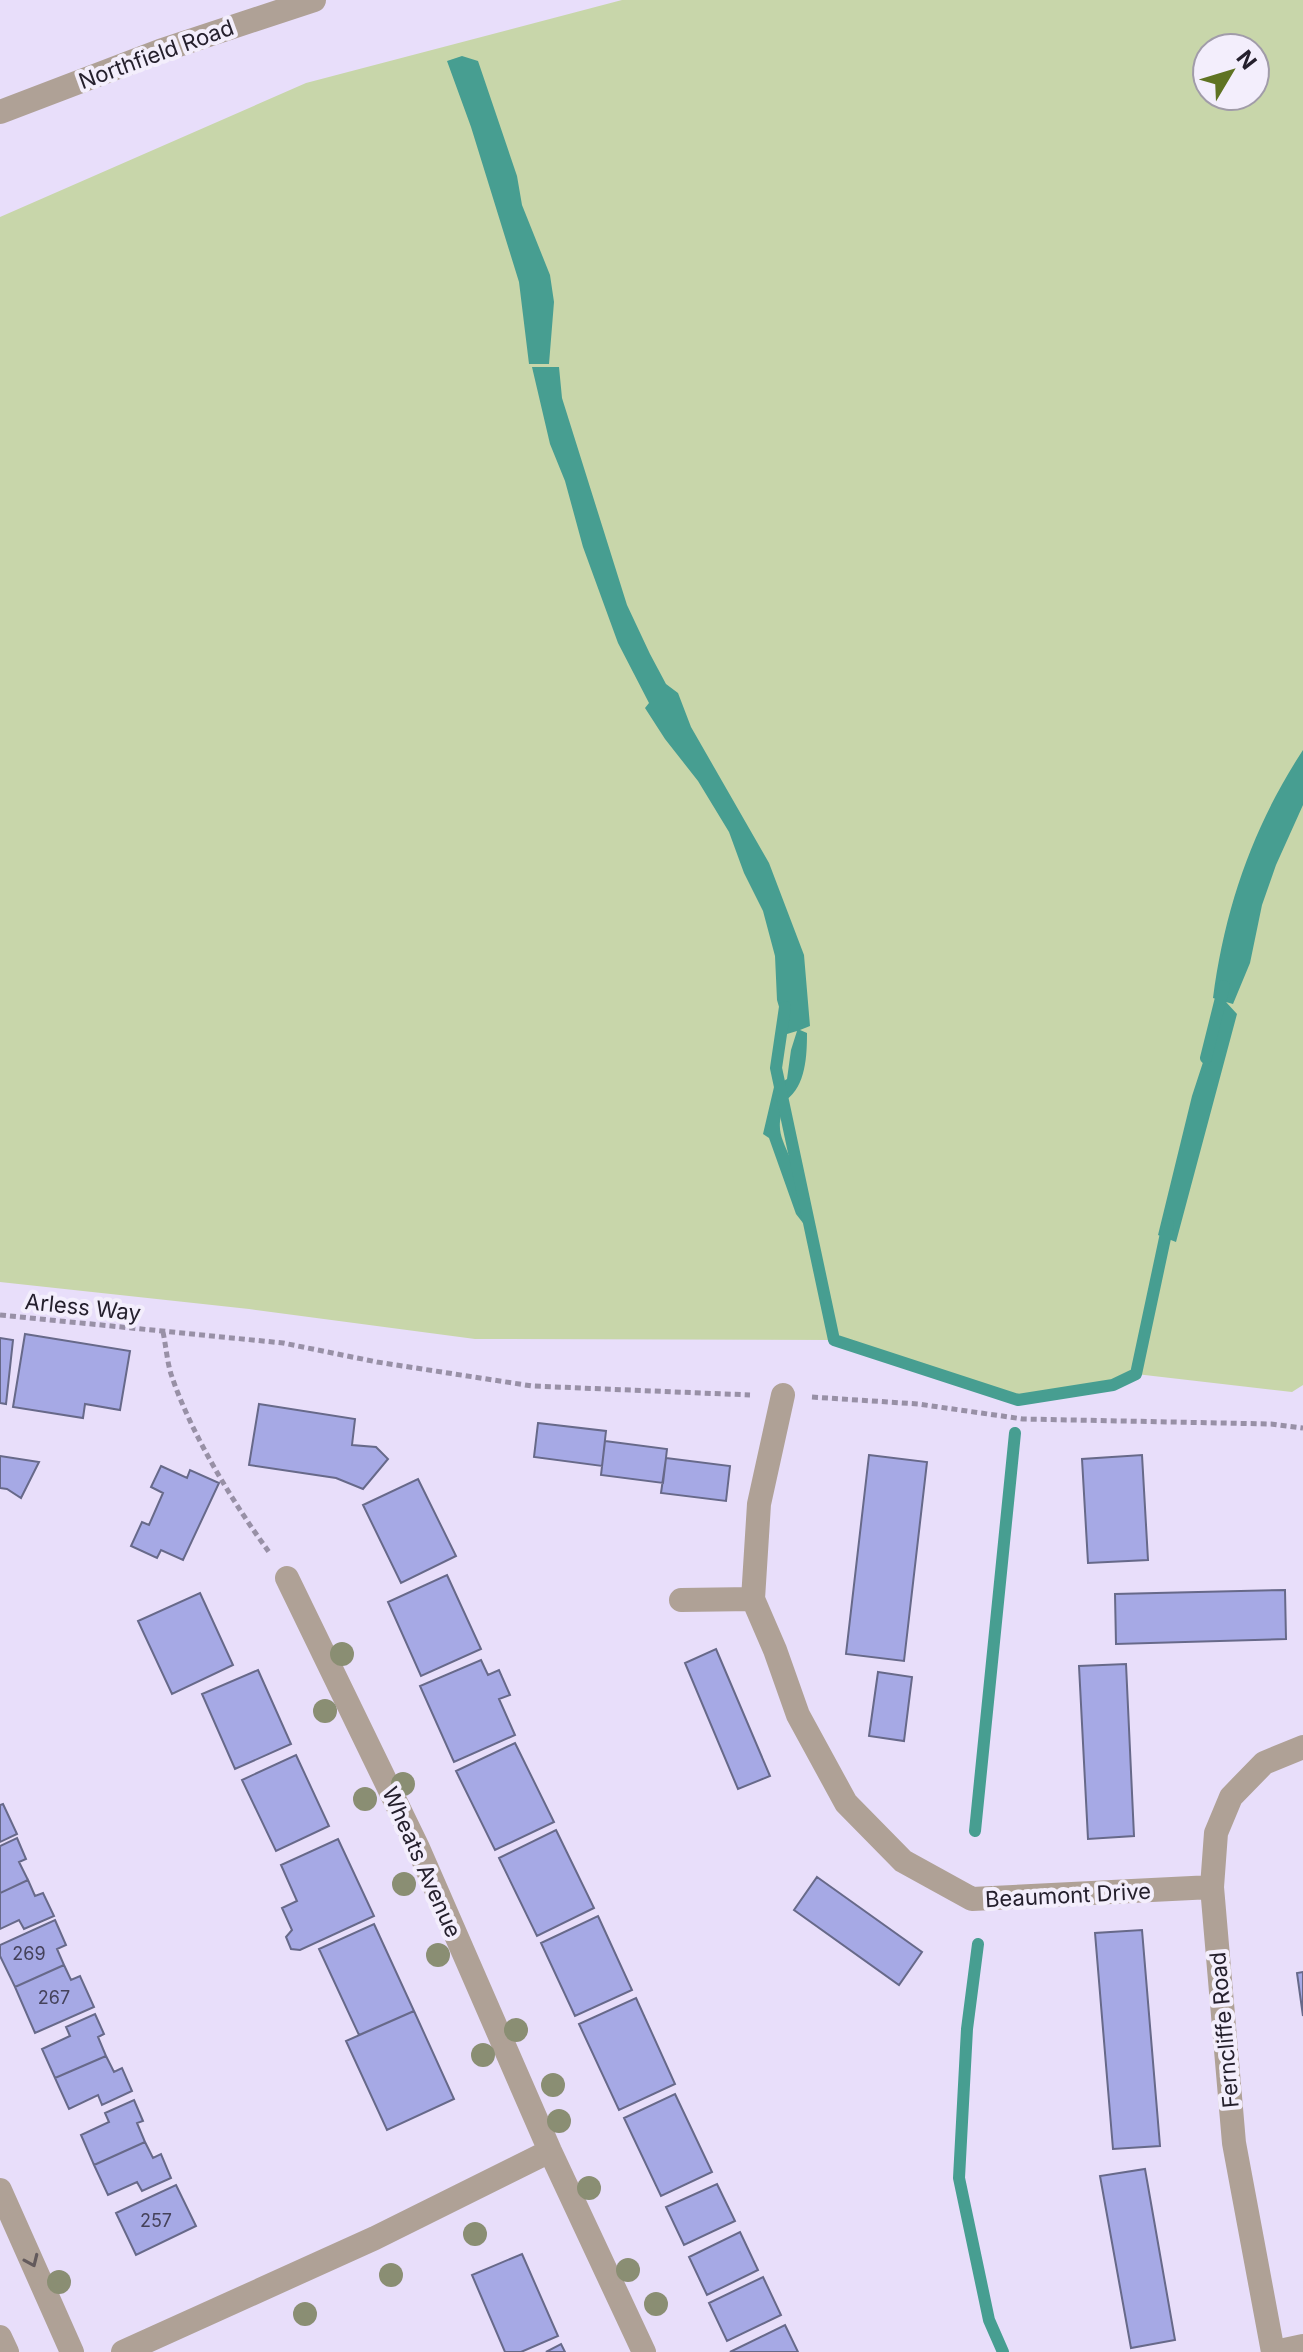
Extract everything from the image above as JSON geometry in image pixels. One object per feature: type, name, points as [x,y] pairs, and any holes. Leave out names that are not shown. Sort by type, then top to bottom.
[{"type":"street","name":"Northfield Road","points":[[0,112],[160,51],[314,0]]},
{"type":"street","name":"Beaumont Drive","points":[[783,1395],[759,1504],[753,1599],[798,1715],[846,1803],[903,1861],[972,1899],[1212,1887]]},
{"type":"street","name":"Wheats Avenue","points":[[287,1578],[418,1848],[550,2151],[644,2352]]},
{"type":"street","points":[[681,1600],[753,1599]]},
{"type":"street","name":"Ferncliffe Road","points":[[1274,2352],[1234,2143],[1212,1887],[1216,1833],[1231,1797],[1264,1763],[1303,1747]]},
{"type":"street","points":[[123,2352],[375,2238],[550,2151]]},
{"type":"street","points":[[0,2190],[72,2352]]},
{"type":"street","points":[[0,2337],[7,2352]]},
{"type":"street","points":[[1274,2352],[1303,2346]]},
{"type":"path","name":"Arless Way","points":[[0,1315],[283,1343],[377,1362],[532,1386],[783,1395],[918,1404],[1023,1419],[1271,1424],[1303,1428]]},
{"type":"path","points":[[163,1332],[171,1374],[200,1440],[250,1526],[287,1578]]},
{"type":"shaded area","points":[[622,0],[1303,0],[1303,1385],[1292,1392],[1136,1374],[1113,1385],[1018,1400],[834,1340],[475,1339],[249,1309],[0,1282],[0,217],[306,83]]},
{"type":"shaded area","points":[[462,56],[478,61],[517,176],[522,205],[550,275],[554,302],[549,364],[529,364],[519,282],[447,61]]},
{"type":"shaded area","points":[[532,367],[559,367],[562,398],[627,605],[666,684],[678,693],[691,727],[769,863],[804,955],[810,1026],[800,1030],[807,1033],[806,1060],[798,1087],[786,1100],[780,1125],[798,1185],[810,1209],[812,1219],[803,1223],[796,1214],[769,1138],[763,1134],[774,1087],[787,1079],[797,1031],[787,1034],[777,1000],[775,956],[763,911],[744,873],[729,832],[698,781],[645,708],[649,703],[618,643],[583,547],[565,481],[550,444]]},
{"type":"shaded area","points":[[1303,750],[1303,805],[1262,905],[1250,963],[1233,1004],[1226,1002],[1237,1014],[1176,1242],[1158,1235],[1192,1096],[1223,1001],[1213,998],[1225,932],[1256,838]]},
{"type":"building","points":[[25,1334],[130,1351],[120,1410],[85,1404],[83,1418],[13,1407]]},
{"type":"building","points":[[0,1338],[13,1340],[6,1404],[0,1403]]},
{"type":"building","points":[[259,1404],[355,1419],[352,1445],[376,1447],[388,1459],[363,1489],[336,1478],[249,1465]]},
{"type":"building","points":[[538,1423],[606,1431],[602,1466],[534,1457]]},
{"type":"building","points":[[605,1441],[667,1449],[663,1483],[601,1475]]},
{"type":"building","points":[[869,1455],[927,1462],[904,1661],[846,1654]]},
{"type":"building","points":[[1142,1455],[1148,1560],[1088,1563],[1082,1459]]},
{"type":"building","points":[[0,1456],[39,1462],[21,1498],[0,1488]]},
{"type":"building","points":[[666,1458],[730,1466],[726,1501],[661,1493]]},
{"type":"building","points":[[161,1466],[187,1478],[190,1470],[219,1483],[183,1560],[161,1550],[157,1558],[131,1546],[142,1522],[149,1525],[163,1493],[151,1487]]},
{"type":"building","points":[[418,1479],[456,1556],[401,1583],[363,1505]]},
{"type":"building","points":[[447,1575],[481,1649],[421,1676],[388,1602]]},
{"type":"building","points":[[1285,1590],[1286,1639],[1116,1644],[1115,1594]]},
{"type":"building","points":[[200,1593],[233,1665],[172,1694],[138,1621]]},
{"type":"building","points":[[716,1649],[770,1776],[738,1789],[685,1663]]},
{"type":"building","points":[[481,1660],[488,1675],[499,1670],[510,1695],[499,1699],[515,1735],[454,1762],[420,1686]]},
{"type":"building","points":[[1126,1664],[1134,1836],[1088,1839],[1079,1666]]},
{"type":"building","points":[[258,1670],[291,1744],[235,1769],[202,1694]]},
{"type":"building","points":[[878,1672],[912,1677],[904,1741],[869,1736]]},
{"type":"building","points":[[515,1743],[554,1822],[495,1850],[456,1771]]},
{"type":"building","points":[[296,1755],[329,1826],[276,1851],[242,1780]]},
{"type":"building","points":[[3,1804],[17,1834],[0,1842],[0,1805]]},
{"type":"building","points":[[556,1830],[594,1908],[537,1936],[499,1858]]},
{"type":"building","points":[[17,1838],[26,1859],[19,1862],[28,1880],[0,1893],[0,1846]]},
{"type":"building","points":[[338,1839],[374,1916],[300,1950],[291,1949],[286,1937],[292,1930],[282,1908],[297,1901],[281,1865]]},
{"type":"building","points":[[817,1877],[922,1952],[899,1985],[794,1910]]},
{"type":"building","points":[[28,1880],[35,1896],[43,1893],[54,1916],[24,1929],[19,1920],[0,1929],[0,1893]]},
{"type":"building","points":[[598,1916],[632,1990],[575,2016],[541,1943]]},
{"type":"building","points":[[55,1920],[66,1945],[57,1949],[64,1965],[15,1987],[0,1956],[0,1945]]},
{"type":"building","points":[[374,1924],[414,2011],[359,2035],[319,1949]]},
{"type":"building","points":[[1142,1930],[1160,2146],[1113,2149],[1095,1933]]},
{"type":"building","points":[[64,1965],[71,1980],[80,1976],[94,2007],[35,2033],[15,1987]]},
{"type":"building","points":[[1303,1972],[1303,2016],[1297,1973]]},
{"type":"building","points":[[636,1998],[675,2084],[619,2110],[579,2024]]},
{"type":"building","points":[[414,2011],[454,2099],[387,2130],[346,2041]]},
{"type":"building","points":[[95,2014],[104,2034],[98,2037],[106,2056],[55,2078],[42,2049],[70,2036],[66,2027]]},
{"type":"building","points":[[106,2056],[114,2072],[122,2068],[132,2091],[102,2105],[98,2095],[69,2109],[55,2078]]},
{"type":"building","points":[[675,2094],[712,2172],[661,2196],[624,2118]]},
{"type":"building","points":[[134,2100],[143,2121],[137,2123],[145,2142],[94,2165],[81,2135],[109,2122],[105,2113]]},
{"type":"building","points":[[145,2142],[153,2158],[161,2154],[171,2178],[142,2191],[137,2182],[108,2195],[94,2165]]},
{"type":"building","points":[[1145,2169],[1175,2340],[1131,2348],[1100,2176]]},
{"type":"building","points":[[717,2184],[735,2221],[684,2245],[666,2207]]},
{"type":"building","points":[[176,2185],[196,2226],[136,2255],[116,2213]]},
{"type":"building","points":[[740,2232],[758,2270],[707,2295],[689,2257]]},
{"type":"building","points":[[522,2254],[558,2336],[521,2352],[505,2352],[472,2275]]},
{"type":"building","points":[[763,2277],[781,2315],[727,2341],[709,2303]]},
{"type":"building","points":[[785,2325],[798,2352],[730,2352]]},
{"type":"building","points":[[561,2344],[565,2352],[546,2352]]},
{"type":"waterway","points":[[1206,1058],[1224,986]]},
{"type":"waterway","points":[[785,1007],[776,1068],[834,1340],[1018,1400],[1113,1385],[1136,1374],[1168,1224]]},
{"type":"waterway","points":[[975,1831],[1015,1433]]},
{"type":"waterway","points":[[978,1944],[967,2029],[959,2178],[989,2320],[1003,2352]]}]
